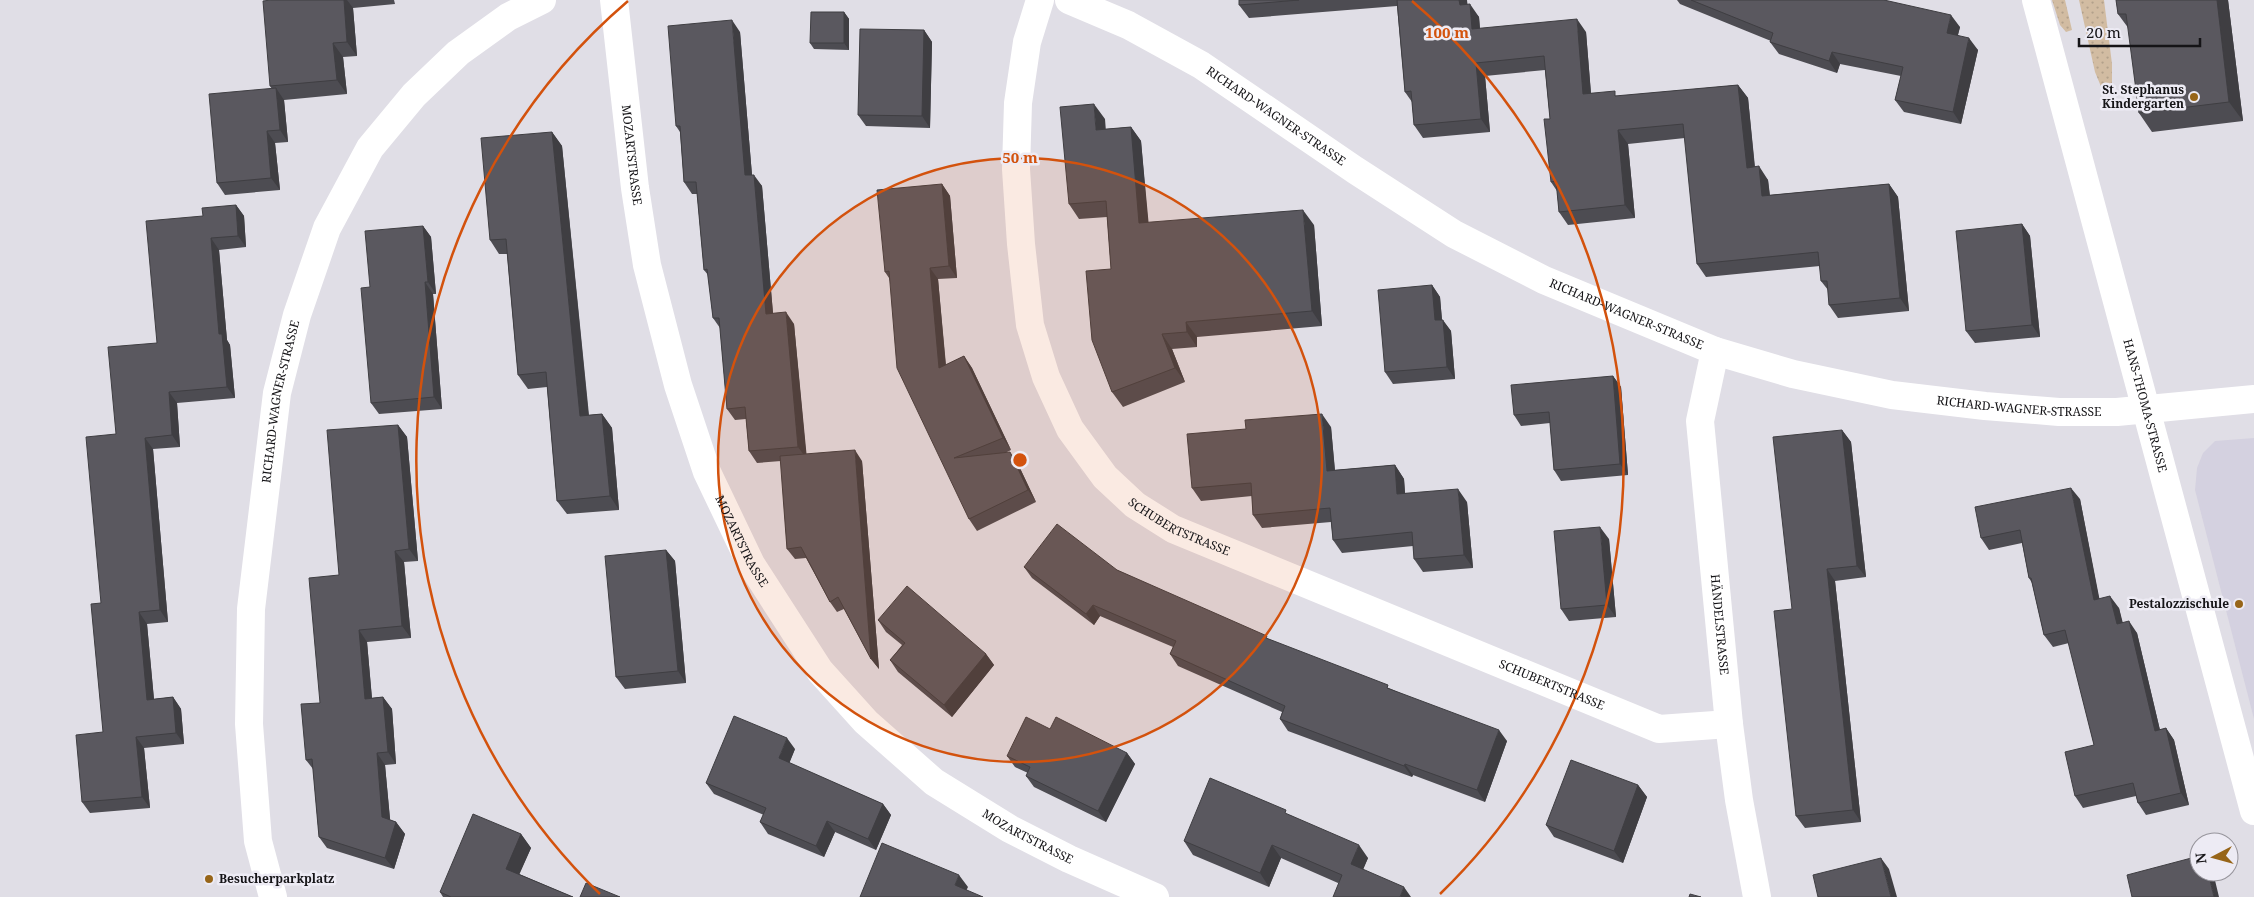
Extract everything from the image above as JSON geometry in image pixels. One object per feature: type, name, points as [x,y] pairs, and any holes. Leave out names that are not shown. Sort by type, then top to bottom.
[{"type":"street","name":"RICHARD-WAGNER-STRASSE","points":[[273,897],[258,841],[249,724],[251,608],[277,393],[297,315],[327,228],[370,148],[414,95],[458,52],[508,17],[542,0]]},
{"type":"street","name":"MOZARTSTRASSE","points":[[614,0],[635,188],[647,264],[678,385],[706,472],[751,564],[820,671],[866,722],[934,782],[1010,829],[1070,859],[1155,897]]},
{"type":"street","name":"SCHUBERTSTRASSE","points":[[1040,0],[1027,42],[1018,103],[1016,169],[1021,244],[1030,325],[1046,377],[1070,429],[1105,477],[1135,506],[1173,529],[1658,729],[1729,724]]},
{"type":"street","name":"RICHARD-WAGNER-STRASSE","points":[[1069,0],[1128,25],[1201,65],[1355,170],[1454,234],[1544,280],[1715,351],[1793,374],[1892,395],[1985,406],[2059,412],[2117,412],[2254,399]]},
{"type":"street","name":"HANS-THOMA-STRASSE","points":[[2036,0],[2147,408],[2246,756],[2254,811]]},
{"type":"street","name":"HÄNDELSTRASSE","points":[[1715,351],[1700,421],[1729,724],[1739,800],[1757,897]]},
{"type":"shaded area","points":[[2052,0],[2065,0],[2072,30],[2066,32],[2060,25]]},
{"type":"shaded area","points":[[2079,0],[2104,0],[2112,64],[2112,86],[2108,90],[2102,89],[2095,72]]},
{"type":"shaded area","name":"Pestalozzischule","points":[[2254,438],[2254,719],[2195,490],[2197,468],[2203,453],[2215,441]]},
{"type":"building","points":[[344,0],[347,42],[333,43],[337,80],[270,86],[263,1]]},
{"type":"building","points":[[1239,0],[1299,0],[1239,5]]},
{"type":"building","points":[[1397,0],[1459,0],[1460,5],[1470,4],[1472,29],[1577,19],[1583,94],[1615,91],[1615,96],[1738,85],[1747,168],[1759,166],[1762,196],[1889,184],[1900,298],[1829,305],[1827,281],[1821,281],[1818,252],[1697,264],[1683,124],[1618,130],[1625,205],[1559,212],[1556,181],[1551,182],[1544,119],[1550,119],[1544,56],[1476,63],[1481,119],[1414,125],[1411,91],[1405,92]]},
{"type":"building","points":[[1691,0],[1884,0],[1951,15],[1947,33],[1969,38],[1953,112],[1895,100],[1903,67],[1832,52],[1829,61],[1770,42],[1773,33]]},
{"type":"building","points":[[2116,0],[2217,0],[2229,102],[2139,113],[2126,14],[2118,14]]},
{"type":"building","points":[[811,12],[844,12],[844,43],[810,43]]},
{"type":"building","points":[[732,20],[745,175],[754,175],[766,314],[786,312],[798,447],[749,451],[745,407],[727,409],[719,318],[713,318],[707,269],[704,270],[696,182],[684,182],[680,126],[676,126],[668,26]]},
{"type":"building","points":[[860,29],[924,30],[922,116],[858,115]]},
{"type":"building","points":[[276,88],[280,130],[267,131],[271,178],[217,183],[209,94]]},
{"type":"building","points":[[1094,104],[1096,130],[1131,127],[1139,223],[1303,210],[1312,311],[1186,322],[1187,332],[1162,334],[1175,368],[1112,392],[1092,340],[1086,271],[1111,269],[1106,201],[1069,204],[1060,107]]},
{"type":"building","points":[[552,132],[580,416],[602,414],[610,496],[557,501],[546,372],[518,375],[506,239],[490,240],[481,138]]},
{"type":"building","points":[[942,184],[949,266],[930,268],[939,368],[964,356],[1003,438],[954,458],[1010,452],[1028,490],[969,519],[897,368],[889,271],[885,272],[877,190]]},
{"type":"building","points":[[236,205],[238,236],[211,238],[219,334],[222,334],[227,387],[169,392],[172,435],[145,438],[160,610],[139,612],[147,700],[173,697],[176,733],[136,737],[142,797],[82,802],[76,735],[103,732],[91,604],[101,603],[86,437],[116,434],[108,347],[157,343],[146,221],[203,216],[202,208]]},
{"type":"building","points":[[2022,224],[2032,325],[1966,331],[1956,231]]},
{"type":"building","points":[[423,226],[428,282],[425,282],[434,397],[371,403],[361,288],[370,287],[365,231]]},
{"type":"building","points":[[1432,285],[1435,320],[1443,320],[1447,367],[1385,372],[1378,290]]},
{"type":"building","points":[[1613,376],[1620,464],[1554,470],[1549,412],[1514,415],[1511,385]]},
{"type":"building","points":[[1322,414],[1327,471],[1395,465],[1397,494],[1458,489],[1464,555],[1414,559],[1412,532],[1333,540],[1330,508],[1253,515],[1251,483],[1192,488],[1187,434],[1246,429],[1245,420]]},
{"type":"building","points":[[398,425],[409,549],[395,551],[402,626],[359,630],[365,699],[383,697],[388,752],[377,753],[382,817],[396,822],[385,858],[319,837],[312,759],[306,760],[301,704],[320,703],[309,578],[339,575],[327,430]]},
{"type":"building","points":[[1842,430],[1857,566],[1827,569],[1853,810],[1796,816],[1774,611],[1792,609],[1773,437]]},
{"type":"building","points":[[855,450],[871,659],[838,597],[830,602],[801,547],[787,549],[780,456]]},
{"type":"building","points":[[2071,488],[2094,600],[2110,596],[2117,624],[2129,621],[2155,731],[2166,728],[2181,793],[2138,803],[2133,783],[2075,796],[2065,752],[2094,745],[2065,630],[2044,635],[2031,578],[2029,578],[2020,530],[1981,538],[1975,507]]},
{"type":"building","points":[[1057,524],[1117,570],[1267,636],[1266,638],[1388,685],[1387,688],[1499,730],[1477,790],[1405,764],[1404,766],[1280,719],[1285,706],[1170,654],[1176,641],[1093,605],[1086,614],[1024,567]]},
{"type":"building","points":[[1600,527],[1607,605],[1561,609],[1554,531]]},
{"type":"building","points":[[666,550],[678,671],[616,677],[605,556]]},
{"type":"building","points":[[907,586],[986,654],[944,705],[890,660],[905,643],[878,620]]},
{"type":"building","points":[[734,716],[787,738],[779,758],[883,804],[868,839],[827,821],[816,846],[760,822],[766,808],[706,783]]},
{"type":"building","points":[[1026,717],[1050,729],[1056,717],[1127,753],[1098,811],[1026,776],[1030,767],[1007,756]]},
{"type":"building","points":[[1571,760],[1638,785],[1614,851],[1546,825]]},
{"type":"building","points":[[1210,778],[1286,810],[1285,813],[1359,845],[1351,864],[1404,887],[1400,897],[1333,897],[1342,875],[1272,845],[1260,873],[1184,841]]},
{"type":"building","points":[[473,814],[521,834],[506,869],[573,897],[451,897],[440,892]]},
{"type":"building","points":[[882,843],[959,875],[955,885],[983,897],[860,897]]},
{"type":"building","points":[[1881,858],[1891,897],[1818,897],[1813,875]]},
{"type":"building","points":[[2189,859],[2189,882],[2210,882],[2214,897],[2132,897],[2127,875]]},
{"type":"building","points":[[586,883],[620,897],[580,897]]},
{"type":"building","points":[[1690,894],[1701,897],[1689,897]]},
{"type":"place","name":"St. Stephanus Kindergarten","points":[[2194,97]]},
{"type":"place","name":"Pestalozzischule","points":[[2239,604]]},
{"type":"place","name":"Besucherparkplatz","points":[[209,879]]}]
